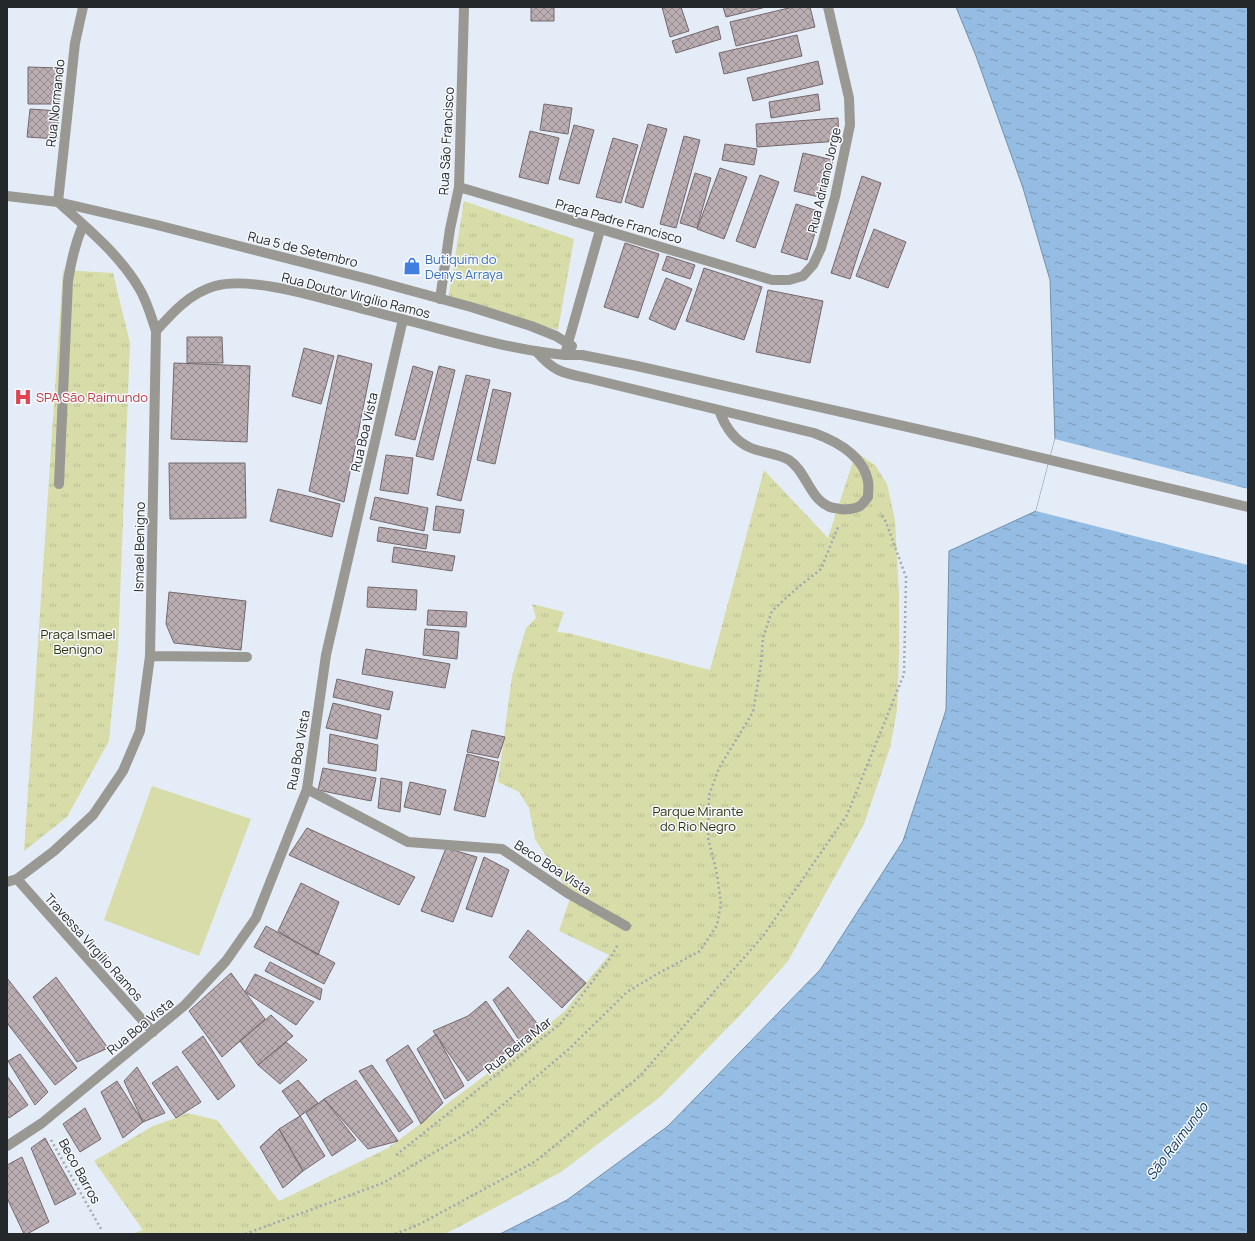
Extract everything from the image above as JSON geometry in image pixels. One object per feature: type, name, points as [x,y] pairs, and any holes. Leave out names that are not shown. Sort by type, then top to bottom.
[{"type":"street","name":"Rua Normando","points":[[58,202],[75,43],[83,7]]},
{"type":"street","name":"Rua São Francisco","points":[[440,299],[450,229],[459,187],[464,7]]},
{"type":"street","name":"Rua Adriano Jorge","points":[[772,280],[788,280],[803,276],[813,265],[821,248],[835,198],[847,140],[850,125],[849,98],[828,7]]},
{"type":"street","name":"Praça Padre Francisco","points":[[459,187],[772,280]]},
{"type":"street","name":"Rua 5 de Setembro","points":[[7,196],[58,202],[157,225],[372,280],[531,326],[568,343],[582,355]]},
{"type":"street","name":"Ismael Benigno","points":[[12,880],[54,851],[93,815],[123,771],[140,731],[150,656],[156,331],[149,309],[140,289],[125,266],[58,202]]},
{"type":"street","points":[[58,484],[68,282],[70,263],[83,225]]},
{"type":"street","points":[[564,355],[600,230]]},
{"type":"street","name":"Rua Doutor Virgílio Ramos","points":[[156,331],[182,303],[199,292],[216,286],[237,283],[310,295],[494,343],[564,355]]},
{"type":"street","name":"Rua Boa Vista","points":[[7,1146],[42,1123],[185,1005],[226,961],[256,918],[307,789],[326,655],[403,319]]},
{"type":"street","points":[[536,351],[545,362],[555,370],[814,433],[832,440],[849,452],[862,464],[868,481],[868,497],[860,506],[844,510],[828,506],[815,496],[799,470],[789,460],[773,453],[751,448],[737,440],[723,423],[719,410]]},
{"type":"street","name":"Rua 5 de Setembro","points":[[564,355],[582,355],[637,366],[970,441],[1248,506]]},
{"type":"street","points":[[150,656],[246,657]]},
{"type":"street","name":"Beco Boa Vista","points":[[307,789],[408,842],[502,849],[569,894],[626,926]]},
{"type":"street","name":"Travessa Virgílio Ramos","points":[[12,880],[152,1032]]},
{"type":"path","points":[[395,1234],[418,1225],[536,1161],[640,1076],[762,936],[847,815],[904,674],[906,577],[886,522],[868,497]]},
{"type":"path","name":"Rua Beira Mar","points":[[396,1155],[560,1024],[612,957],[626,926]]},
{"type":"path","name":"Beco Barros","points":[[42,1123],[101,1229]]},
{"type":"green space","points":[[464,201],[574,239],[558,330],[448,300]]},
{"type":"green space","name":"Praça Ismael Benigno","points":[[63,270],[113,273],[130,343],[118,648],[109,741],[67,817],[24,851]]},
{"type":"green space","name":"Parque Mirante do Rio Negro","points":[[856,452],[875,465],[887,484],[895,520],[899,595],[899,657],[897,710],[890,748],[864,824],[788,961],[742,1013],[660,1097],[561,1172],[444,1234],[131,1234],[143,1230],[94,1161],[153,1126],[187,1113],[217,1120],[279,1201],[388,1148],[499,1065],[565,1011],[609,955],[559,931],[571,895],[535,839],[529,808],[519,792],[498,782],[512,676],[526,628],[536,618],[532,604],[564,612],[557,632],[568,633],[710,670],[764,470],[828,538]]},
{"type":"green space","points":[[152,786],[251,819],[199,956],[104,920]]},
{"type":"water","name":"São Raimundo","points":[[956,7],[1248,7],[1248,1234],[500,1234],[567,1200],[668,1126],[820,970],[903,841],[946,710],[949,551],[1036,511],[1055,439],[1050,280],[1023,188],[976,56]]},
{"type":"pier","points":[[1055,439],[1248,489],[1248,565],[1036,511]]},
{"type":"building","points":[[531,7],[554,7],[554,21],[531,21]]},
{"type":"building","points":[[662,7],[681,7],[689,31],[670,37]]},
{"type":"building","points":[[723,7],[766,7],[726,17]]},
{"type":"building","points":[[793,7],[810,7],[815,27],[736,46],[730,22]]},
{"type":"building","points":[[718,26],[721,39],[676,53],[672,41]]},
{"type":"building","points":[[797,35],[802,56],[724,74],[719,53]]},
{"type":"building","points":[[818,61],[823,84],[753,101],[747,78]]},
{"type":"building","points":[[28,67],[60,68],[59,104],[28,104]]},
{"type":"building","points":[[818,94],[820,110],[771,118],[769,102]]},
{"type":"building","points":[[544,104],[572,108],[568,134],[540,130]]},
{"type":"building","points":[[30,109],[59,111],[57,139],[27,137]]},
{"type":"building","points":[[838,118],[839,141],[757,147],[756,124]]},
{"type":"building","points":[[648,124],[667,129],[643,208],[625,202]]},
{"type":"building","points":[[574,125],[594,130],[579,184],[559,179]]},
{"type":"building","points":[[530,131],[559,138],[548,184],[519,177]]},
{"type":"building","points":[[684,136],[700,140],[676,228],[660,224]]},
{"type":"building","points":[[613,138],[638,145],[621,203],[596,197]]},
{"type":"building","points":[[725,144],[757,149],[754,165],[722,160]]},
{"type":"building","points":[[803,153],[833,160],[823,198],[794,191]]},
{"type":"building","points":[[720,168],[747,177],[724,239],[697,229]]},
{"type":"building","points":[[695,173],[711,178],[697,228],[680,223]]},
{"type":"building","points":[[760,175],[779,182],[755,248],[736,241]]},
{"type":"building","points":[[862,176],[881,183],[850,279],[831,273]]},
{"type":"building","points":[[796,204],[821,212],[807,260],[781,252]]},
{"type":"building","points":[[874,229],[906,242],[888,288],[856,276]]},
{"type":"building","points":[[625,243],[659,254],[638,318],[604,307]]},
{"type":"building","points":[[667,256],[695,265],[690,279],[662,270]]},
{"type":"building","points":[[704,268],[762,287],[744,340],[686,321]]},
{"type":"building","points":[[666,278],[692,289],[675,330],[649,319]]},
{"type":"building","points":[[768,290],[823,301],[810,363],[756,352]]},
{"type":"building","points":[[187,337],[222,337],[223,363],[187,363]]},
{"type":"building","points":[[304,348],[334,356],[321,404],[292,396]]},
{"type":"building","points":[[338,355],[372,364],[344,502],[309,491]]},
{"type":"building","points":[[174,363],[250,366],[247,442],[171,439]]},
{"type":"building","points":[[413,366],[433,372],[415,440],[395,435]]},
{"type":"building","points":[[439,366],[455,370],[433,460],[416,456]]},
{"type":"building","points":[[466,375],[490,380],[461,501],[437,495]]},
{"type":"building","points":[[493,389],[511,393],[495,464],[477,460]]},
{"type":"building","points":[[386,455],[413,458],[408,494],[380,490]]},
{"type":"building","points":[[169,463],[245,463],[246,518],[170,519]]},
{"type":"building","points":[[278,489],[340,504],[332,537],[270,521]]},
{"type":"building","points":[[375,497],[428,508],[424,531],[370,519]]},
{"type":"building","points":[[436,506],[464,510],[460,533],[433,530]]},
{"type":"building","points":[[379,527],[428,535],[426,549],[377,541]]},
{"type":"building","points":[[394,547],[455,556],[452,571],[392,562]]},
{"type":"building","points":[[368,587],[417,590],[416,610],[367,607]]},
{"type":"building","points":[[169,592],[246,601],[241,650],[174,643],[166,624]]},
{"type":"building","points":[[428,610],[467,612],[466,627],[427,625]]},
{"type":"building","points":[[425,629],[459,632],[457,659],[423,655]]},
{"type":"building","points":[[366,649],[450,664],[445,688],[362,674]]},
{"type":"building","points":[[337,679],[393,692],[389,710],[333,697]]},
{"type":"building","points":[[333,703],[381,715],[377,739],[326,728]]},
{"type":"building","points":[[472,730],[505,737],[498,758],[467,752]]},
{"type":"building","points":[[330,734],[378,745],[376,771],[328,763]]},
{"type":"building","points":[[467,754],[499,762],[485,817],[454,810]]},
{"type":"building","points":[[323,768],[376,778],[371,801],[318,790]]},
{"type":"building","points":[[381,778],[402,782],[400,812],[378,808]]},
{"type":"building","points":[[410,782],[446,790],[440,815],[404,807]]},
{"type":"building","points":[[307,828],[415,877],[399,905],[289,855]]},
{"type":"building","points":[[446,848],[477,857],[453,922],[421,911]]},
{"type":"building","points":[[484,857],[509,870],[492,917],[466,909]]},
{"type":"building","points":[[301,883],[339,902],[318,955],[278,931]]},
{"type":"building","points":[[266,926],[335,963],[324,984],[254,947]]},
{"type":"building","points":[[528,930],[586,983],[562,1008],[509,957]]},
{"type":"building","points":[[270,962],[322,989],[320,1000],[265,971]]},
{"type":"building","points":[[231,973],[265,1019],[222,1057],[189,1011]]},
{"type":"building","points":[[255,974],[314,1002],[296,1025],[245,992]]},
{"type":"building","points":[[56,977],[108,1048],[77,1062],[33,997]]},
{"type":"building","points":[[7,978],[77,1068],[55,1085],[7,1023]]},
{"type":"building","points":[[508,987],[540,1027],[523,1046],[493,1000]]},
{"type":"building","points":[[486,1001],[516,1044],[468,1081],[433,1031],[468,1016]]},
{"type":"building","points":[[271,1015],[293,1036],[258,1065],[240,1041]]},
{"type":"building","points":[[436,1034],[464,1086],[445,1099],[417,1049]]},
{"type":"building","points":[[203,1036],[235,1086],[218,1100],[182,1052]]},
{"type":"building","points":[[286,1042],[307,1060],[280,1084],[258,1065]]},
{"type":"building","points":[[408,1045],[443,1103],[421,1124],[386,1060]]},
{"type":"building","points":[[20,1054],[48,1092],[35,1105],[8,1061]]},
{"type":"building","points":[[372,1065],[413,1122],[399,1132],[359,1071]]},
{"type":"building","points":[[177,1066],[201,1102],[176,1118],[152,1083]]},
{"type":"building","points":[[137,1067],[165,1113],[143,1122],[124,1081]]},
{"type":"building","points":[[7,1076],[28,1105],[9,1118],[7,1115]]},
{"type":"building","points":[[298,1080],[318,1103],[300,1116],[282,1091]]},
{"type":"building","points":[[356,1080],[398,1141],[368,1149],[324,1099]]},
{"type":"building","points":[[117,1081],[143,1122],[123,1138],[101,1092]]},
{"type":"building","points":[[324,1099],[356,1140],[332,1156],[306,1113]]},
{"type":"building","points":[[85,1108],[101,1139],[80,1152],[63,1124]]},
{"type":"building","points":[[300,1116],[325,1156],[303,1171],[279,1129]]},
{"type":"building","points":[[279,1129],[303,1171],[283,1188],[260,1147]]},
{"type":"building","points":[[45,1138],[76,1194],[55,1205],[31,1148]]},
{"type":"building","points":[[22,1157],[49,1222],[27,1234],[24,1234],[7,1198],[7,1165]]},
{"type":"place","name":"Butiquim do Denys Arraya","points":[[412,266]]},
{"type":"place","name":"SPA São Raimundo","points":[[23,397]]}]
